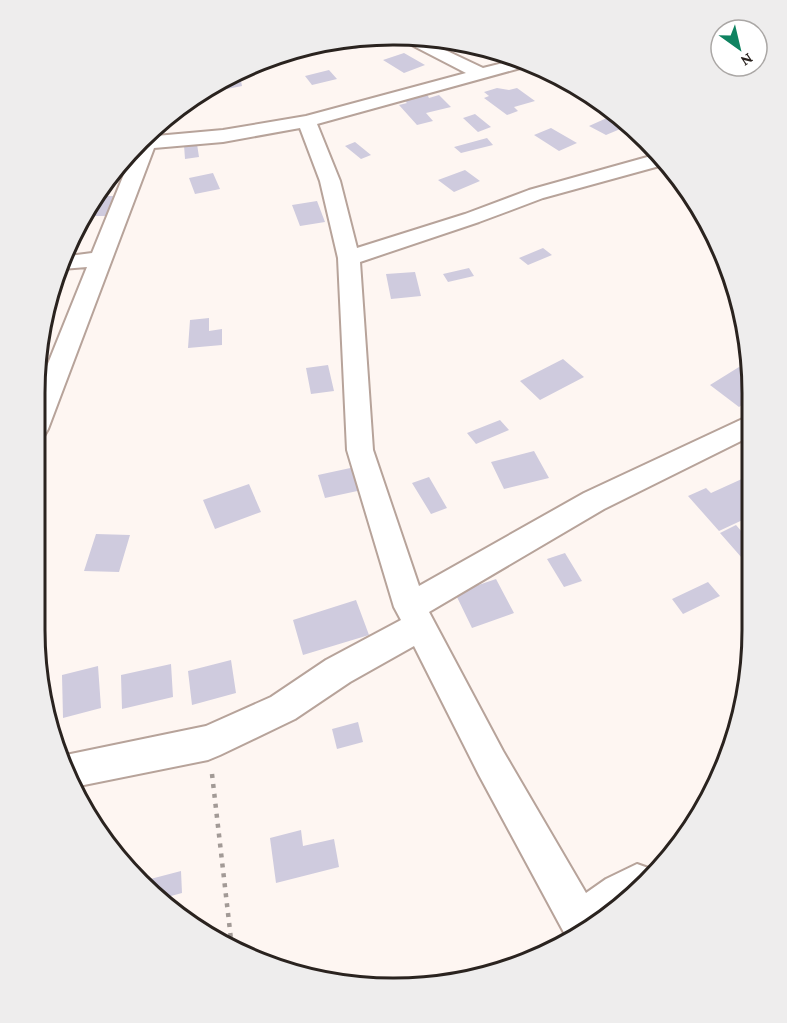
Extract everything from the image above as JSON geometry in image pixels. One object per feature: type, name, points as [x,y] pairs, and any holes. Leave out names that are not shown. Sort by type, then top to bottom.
[{"type":"street","points":[[423,47],[479,74]]},
{"type":"street","points":[[154,141],[223,136],[308,121],[512,66]]},
{"type":"street","points":[[308,121],[330,181],[349,258],[360,450],[415,616],[491,763],[581,923]]},
{"type":"street","points":[[45,403],[143,151]]},
{"type":"street","points":[[349,258],[537,194],[653,161]]},
{"type":"street","points":[[71,263],[101,260]]},
{"type":"street","points":[[75,769],[208,743],[283,708],[415,616],[594,501],[742,429]]},
{"type":"street","points":[[591,916],[594,910],[608,899],[625,890]]},
{"type":"path","points":[[208,743],[231,937]]},
{"type":"building","points":[[404,53],[425,65],[404,73],[383,60]]},
{"type":"building","points":[[329,70],[337,79],[312,85],[305,76]]},
{"type":"building","points":[[241,80],[242,86],[223,90]]},
{"type":"building","points":[[497,88],[509,90],[517,88],[535,101],[514,107],[518,111],[507,115],[484,98],[489,96],[484,92]]},
{"type":"building","points":[[427,94],[429,98],[439,95],[451,107],[426,113],[433,121],[417,125],[399,105],[407,103],[404,100]]},
{"type":"building","points":[[475,114],[491,127],[478,132],[463,118]]},
{"type":"building","points":[[607,118],[620,129],[606,135],[589,126]]},
{"type":"building","points":[[551,128],[577,143],[559,151],[534,135]]},
{"type":"building","points":[[487,138],[493,145],[461,153],[454,147]]},
{"type":"building","points":[[355,142],[371,155],[361,159],[345,146]]},
{"type":"building","points":[[197,144],[199,157],[185,159],[184,145]]},
{"type":"building","points":[[465,170],[480,181],[454,192],[438,180]]},
{"type":"building","points":[[213,173],[220,189],[195,194],[189,178]]},
{"type":"building","points":[[107,196],[121,196],[113,216],[94,216]]},
{"type":"building","points":[[317,201],[325,222],[300,226],[292,205]]},
{"type":"building","points":[[543,248],[552,255],[528,265],[519,258]]},
{"type":"building","points":[[469,268],[474,276],[448,282],[443,274]]},
{"type":"building","points":[[415,272],[421,296],[391,299],[386,274]]},
{"type":"building","points":[[209,318],[209,331],[222,329],[222,345],[188,348],[190,320]]},
{"type":"building","points":[[563,359],[584,377],[540,400],[520,381]]},
{"type":"building","points":[[328,365],[334,391],[311,394],[306,368]]},
{"type":"building","points":[[739,367],[742,405],[739,407],[710,385]]},
{"type":"building","points":[[500,420],[509,430],[476,444],[467,433]]},
{"type":"building","points":[[534,451],[549,478],[504,489],[491,462]]},
{"type":"building","points":[[355,467],[362,490],[325,498],[318,475]]},
{"type":"building","points":[[429,477],[447,508],[431,514],[412,483]]},
{"type":"building","points":[[742,479],[742,520],[719,531],[688,496],[706,488],[711,493]]},
{"type":"building","points":[[249,484],[261,512],[215,529],[203,500]]},
{"type":"building","points":[[736,525],[742,532],[742,558],[720,533]]},
{"type":"building","points":[[96,534],[130,535],[119,572],[84,571]]},
{"type":"building","points":[[565,553],[582,581],[564,587],[547,559]]},
{"type":"building","points":[[496,579],[514,613],[472,628],[455,593]]},
{"type":"building","points":[[708,582],[720,596],[683,614],[672,599]]},
{"type":"building","points":[[356,600],[369,635],[303,655],[293,620]]},
{"type":"building","points":[[231,660],[236,693],[192,705],[188,671]]},
{"type":"building","points":[[171,664],[173,697],[122,709],[121,675]]},
{"type":"building","points":[[98,666],[101,708],[63,718],[62,675]]},
{"type":"building","points":[[358,722],[363,742],[337,749],[332,729]]},
{"type":"building","points":[[301,830],[303,846],[334,839],[339,867],[276,883],[270,838]]},
{"type":"building","points":[[181,871],[182,893],[169,896],[150,879]]}]
